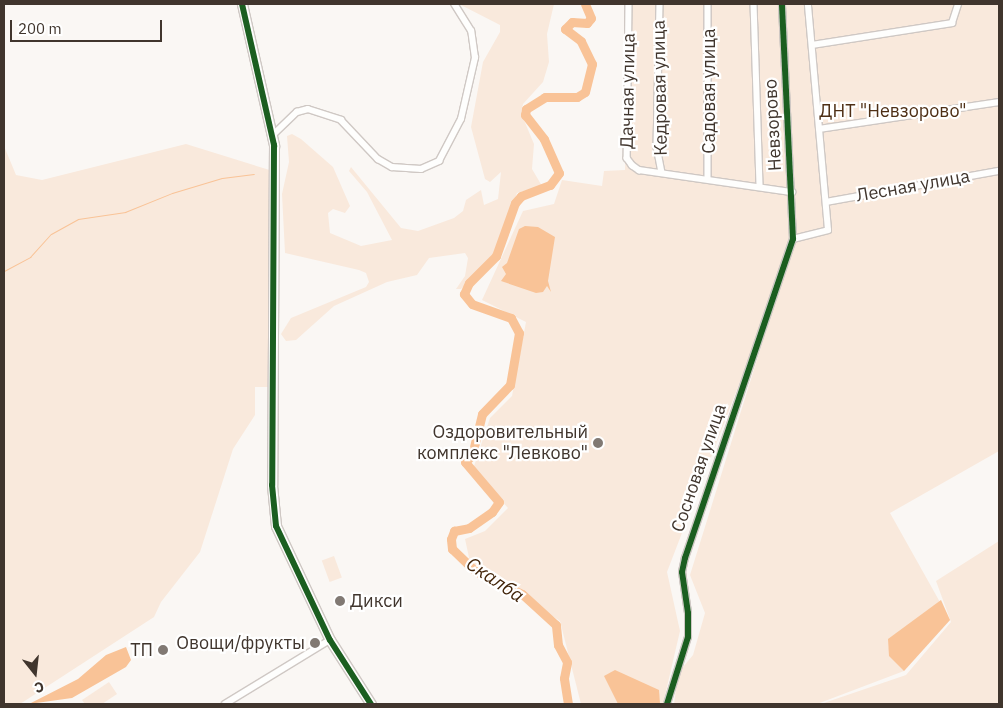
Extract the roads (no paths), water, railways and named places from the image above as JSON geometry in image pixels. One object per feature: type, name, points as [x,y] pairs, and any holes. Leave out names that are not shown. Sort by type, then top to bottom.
[{"type":"street","points":[[242,4],[273,135],[276,215],[273,502],[285,548],[330,640],[371,704]]},
{"type":"street","points":[[273,135],[297,112],[308,109],[341,120],[378,159],[392,167],[421,169],[440,161],[456,132],[475,58],[471,31],[454,4]]},
{"type":"street","name":"Дачная улица","points":[[629,4],[627,158],[639,170],[792,192]]},
{"type":"street","name":"Кедровая улица","points":[[660,4],[657,148],[662,173]]},
{"type":"street","name":"Садовая улица","points":[[708,4],[708,179]]},
{"type":"street","points":[[754,4],[760,187]]},
{"type":"street","name":"Невзорово","points":[[782,4],[792,192],[792,242]]},
{"type":"street","points":[[792,242],[828,230],[808,4]]},
{"type":"street","points":[[812,45],[952,23],[958,4]]},
{"type":"street","points":[[819,129],[999,102]]},
{"type":"street","name":"Лесная улица","points":[[826,202],[999,171]]},
{"type":"street","name":"Сосновая улица","points":[[667,704],[688,637],[688,613],[682,572],[685,558],[792,242]]},
{"type":"street","points":[[225,704],[330,640]]},
{"type":"waterway","name":"Скалба","points":[[568,704],[564,678],[567,662],[558,645],[556,625],[522,594],[475,571],[452,549],[451,539],[454,531],[469,528],[492,512],[499,502],[465,462],[472,455],[482,414],[510,385],[519,333],[511,318],[472,304],[464,294],[469,283],[496,256],[515,203],[521,196],[550,185],[559,173],[544,139],[525,115],[526,109],[545,97],[577,97],[585,92],[592,64],[581,41],[565,29],[572,22],[587,23],[591,18],[585,4]]},
{"type":"waterway","points":[[4,271],[30,257],[51,234],[78,219],[125,212],[172,193],[222,178],[254,174]]},
{"type":"place","name":"Оздоровительный комплекс \"Левково\"","points":[[598,443]]},
{"type":"place","name":"Дикси","points":[[340,601]]},
{"type":"place","name":"Овощи/фрукты","points":[[315,643]]},
{"type":"place","name":"ТП","points":[[163,650]]},
{"type":"park label","name":"ДНТ \"Невзорово\"","points":[[893,111]]}]
